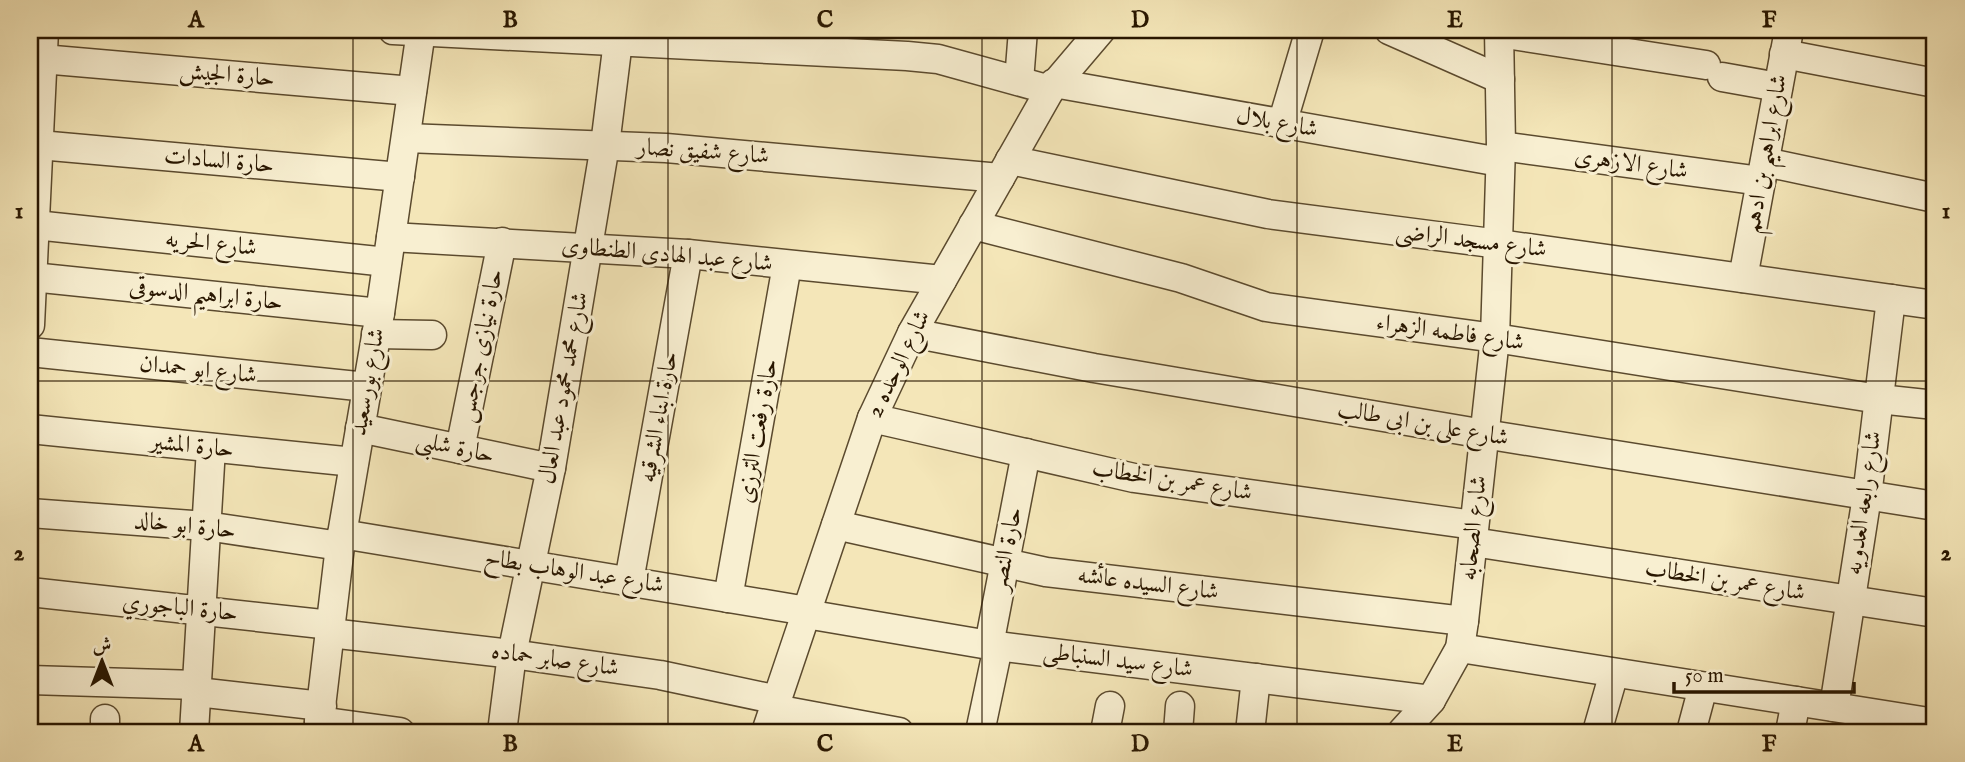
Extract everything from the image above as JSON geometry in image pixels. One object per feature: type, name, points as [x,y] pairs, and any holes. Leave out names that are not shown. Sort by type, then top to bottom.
[{"type":"street","name":"شارع بلال","points":[[393,30],[615,38],[819,41],[938,59],[1052,87],[1282,124],[1501,154]]},
{"type":"street","points":[[1019,81],[1023,30]]},
{"type":"street","name":"شارع الوحده 2","points":[[773,714],[872,418],[912,333],[1052,87],[1101,30]]},
{"type":"street","points":[[1282,124],[1310,30]]},
{"type":"street","points":[[1388,30],[1500,79]]},
{"type":"street","name":"شارع بورسعيد","points":[[320,720],[341,540],[378,324],[412,91],[434,31]]},
{"type":"street","points":[[1499,32],[1714,71],[1779,87]]},
{"type":"street","name":"شارع الصحابه","points":[[1462,635],[1495,338],[1501,154],[1499,32]]},
{"type":"street","name":"شارع محمد محمود عبد العال","points":[[502,732],[512,654],[551,468],[605,145],[615,38]]},
{"type":"street","points":[[30,325],[40,40]]},
{"type":"street","name":"حارة الجيش","points":[[40,40],[412,91]]},
{"type":"street","points":[[1787,42],[1935,83]]},
{"type":"street","name":"شارع ابراهيم بن ادهم","points":[[1743,278],[1787,42]]},
{"type":"street","name":"شارع شفيق نصار","points":[[405,138],[666,148],[1005,169]]},
{"type":"street","name":"شارع الازهرى","points":[[1501,154],[1763,172],[1935,198]]},
{"type":"street","name":"حارة السادات","points":[[35,157],[400,177]]},
{"type":"street","name":"شارع مسجد الراضى","points":[[1005,169],[1268,214],[1935,305]]},
{"type":"street","name":"شارع فاطمه الزهراء","points":[[974,225],[1181,278],[1266,307],[1495,338],[1879,399],[1935,405]]},
{"type":"street","name":"شارع الحريه","points":[[33,236],[389,250]]},
{"type":"street","name":"شارع عبد الهادى الطنطاوى","points":[[389,250],[502,242],[588,246],[942,280]]},
{"type":"street","name":"حارة نيازى جرجس","points":[[460,449],[502,242]]},
{"type":"street","name":"حارة ابناء الشرقيه","points":[[629,582],[688,254]]},
{"type":"street","name":"حارة رفعت الترزى","points":[[728,598],[787,265]]},
{"type":"street","name":"حارة ابراهيم الدسوقى","points":[[32,277],[378,324],[432,335]]},
{"type":"street","name":"شارع رابعه العدويه","points":[[1834,707],[1867,496],[1891,299]]},
{"type":"street","name":"شارع على بن ابى طالب","points":[[912,333],[1094,368],[1485,435],[1935,506]]},
{"type":"street","name":"شارع ابو حمدان","points":[[30,352],[367,387]]},
{"type":"street","name":"شارع عمر بن الخطاب","points":[[872,418],[1134,478],[1474,533],[1850,601],[1935,613]]},
{"type":"street","name":"حارة شلبى","points":[[360,428],[551,468]]},
{"type":"street","name":"حارة المشير","points":[[30,429],[354,462]]},
{"type":"street","points":[[194,732],[211,448]]},
{"type":"street","name":"حارة النصر","points":[[980,732],[1005,563],[1026,453]]},
{"type":"street","name":"حارة ابو خالد","points":[[30,513],[206,526],[341,540]]},
{"type":"street","name":"شارع السيده عائشه","points":[[836,525],[1046,572],[1462,635],[1614,673],[1834,707],[1890,724],[1935,723]]},
{"type":"street","name":"شارع عبد الوهاب بطاح","points":[[341,540],[530,565],[807,612]]},
{"type":"street","name":"حارة الباجوري","points":[[30,592],[330,629]]},
{"type":"street","name":"شارع سيد السنباطى","points":[[807,612],[994,646],[1431,701]]},
{"type":"street","name":"شارع صابر حماده","points":[[330,629],[660,674],[773,714],[899,732]]},
{"type":"street","points":[[1402,732],[1431,701],[1462,635]]},
{"type":"street","points":[[1597,732],[1614,673]]},
{"type":"street","points":[[1250,732],[1256,678]]},
{"type":"street","points":[[30,680],[197,689],[320,720],[400,732]]},
{"type":"street","points":[[1690,732],[1703,687]]},
{"type":"street","points":[[1790,732],[1796,701]]}]
